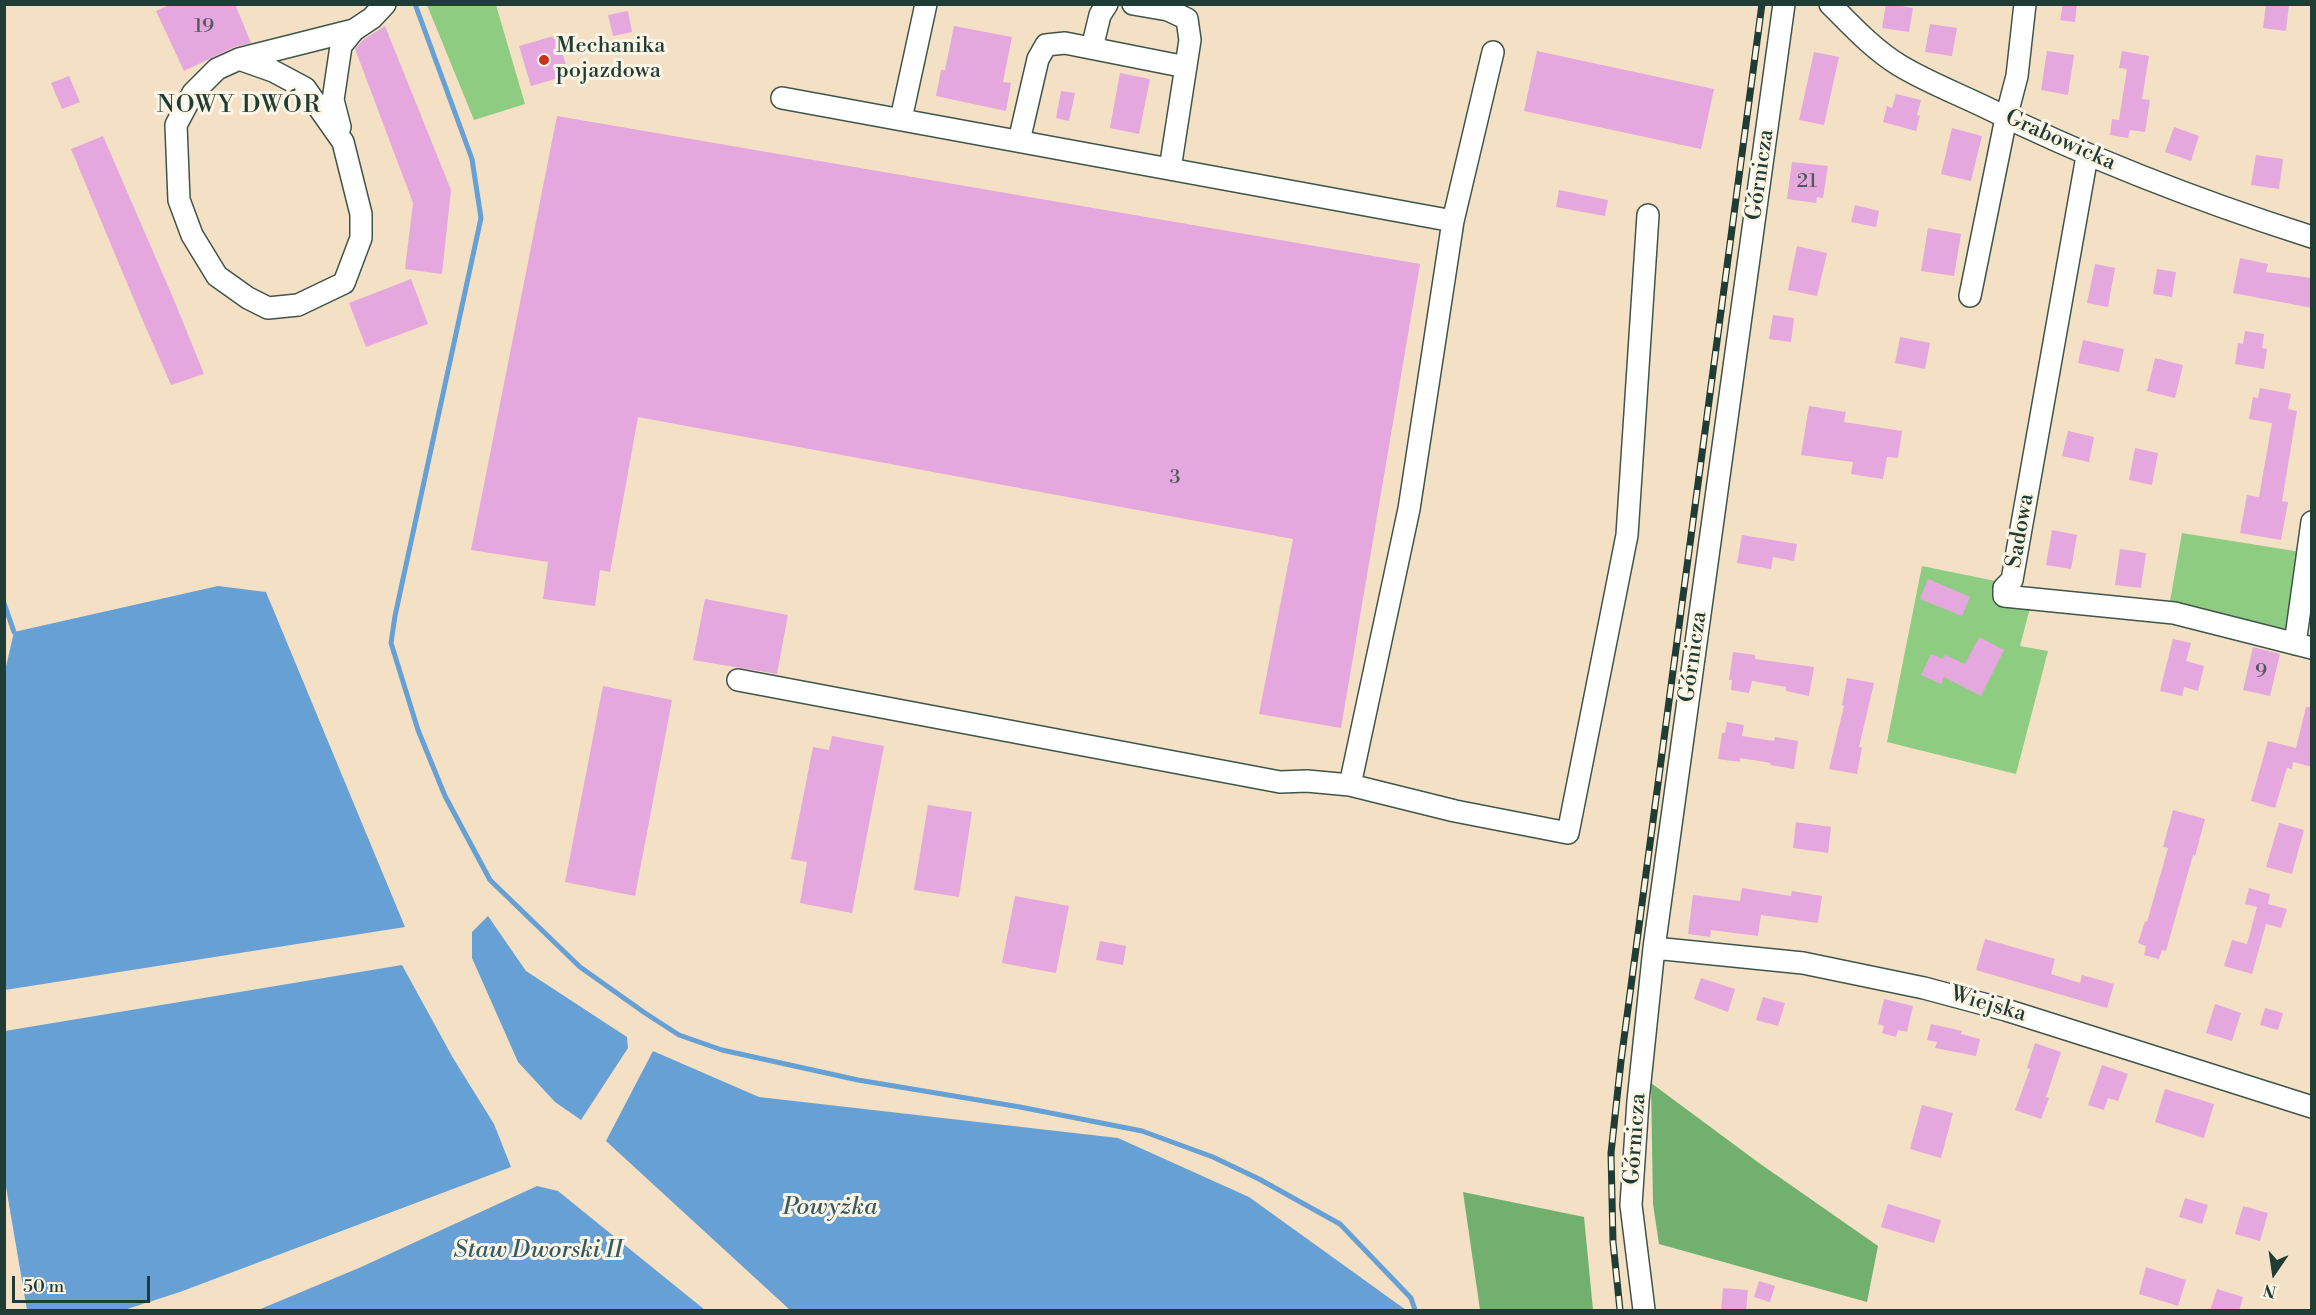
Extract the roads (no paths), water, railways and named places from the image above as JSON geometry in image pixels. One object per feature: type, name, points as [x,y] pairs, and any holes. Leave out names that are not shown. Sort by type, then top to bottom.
[{"type":"street","points":[[354,30],[239,59],[217,69],[193,93],[176,125],[179,200],[192,235],[217,276],[248,298],[268,308],[298,305],[344,283],[361,238],[361,214],[333,100],[341,46],[354,30],[372,18],[385,4]]},
{"type":"street","points":[[901,119],[926,4]]},
{"type":"street","points":[[1092,48],[1100,15],[1107,4]]},
{"type":"street","points":[[1133,4],[1168,10],[1187,19],[1190,40],[1170,169]]},
{"type":"street","name":"Górnicza","points":[[1644,1311],[1631,1205],[1638,1101],[1654,948],[1784,4]]},
{"type":"street","name":"Grabowicka","points":[[1830,4],[1859,33],[1898,64],[2007,118],[2087,156],[2234,212],[2312,237]]},
{"type":"street","points":[[1970,296],[2018,76],[2025,4]]},
{"type":"street","points":[[1019,141],[1038,59],[1046,45],[1065,43],[1186,67]]},
{"type":"street","points":[[1350,785],[1409,509],[1453,221],[1492,52]]},
{"type":"street","points":[[239,59],[273,71],[305,88],[343,142]]},
{"type":"street","points":[[782,98],[1453,221]]},
{"type":"street","name":"Sadowa","points":[[2087,156],[2012,580],[2003,593],[2004,596],[2174,614],[2303,646]]},
{"type":"street","points":[[738,680],[1280,782],[1307,781],[1350,785],[1455,811],[1568,833],[1627,535],[1648,215]]},
{"type":"street","points":[[2303,646],[2312,522]]},
{"type":"street","name":"Wiejska","points":[[1654,948],[1803,963],[1924,988],[2007,1010],[2312,1107]]},
{"type":"water","points":[[218,586],[266,592],[405,927],[5,990],[4,675],[14,632]]},
{"type":"water","points":[[488,916],[526,971],[627,1037],[628,1048],[581,1120],[555,1102],[518,1062],[472,958],[472,932]]},
{"type":"water","points":[[402,965],[453,1058],[494,1124],[511,1167],[180,1292],[124,1310],[27,1310],[5,1181],[5,1031]]},
{"type":"water","name":"Powyżka","points":[[653,1051],[759,1097],[1118,1138],[1249,1197],[1406,1310],[790,1310],[606,1141]]},
{"type":"water","name":"Staw Dworski II","points":[[537,1186],[558,1191],[705,1310],[258,1310],[359,1268]]},
{"type":"waterway","points":[[415,4],[472,159],[481,218],[391,643],[418,730],[445,796],[490,880],[580,967],[679,1035],[722,1050],[858,1080],[1020,1107],[1142,1131],[1213,1157],[1259,1179],[1340,1224],[1411,1298],[1415,1310]]},
{"type":"waterway","points":[[4,603],[14,632]]},
{"type":"railway","points":[[1620,1310],[1613,1242],[1611,1153],[1621,1061],[1762,4]]},
{"type":"place","name":"Mechanika pojazdowa","points":[[544,60]]},
{"type":"district","name":"NOWY DWÓR","points":[[239,106]]}]
